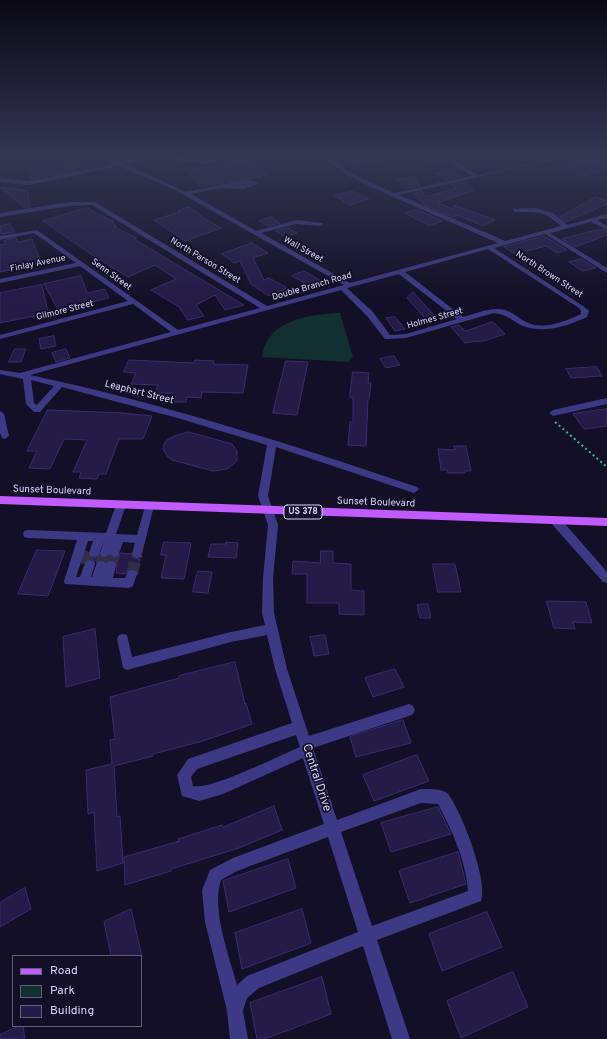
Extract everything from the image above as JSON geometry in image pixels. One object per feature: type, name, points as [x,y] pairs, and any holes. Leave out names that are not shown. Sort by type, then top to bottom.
[{"type":"main road","name":"Sunset Boulevard","points":[[0,500],[269,511],[607,522]]},
{"type":"street","name":"North Parson Street","points":[[0,215],[66,204]]},
{"type":"street","name":"North Parson Street","points":[[94,204],[267,309]]},
{"type":"street","name":"Wall Street","points":[[203,204],[346,286]]},
{"type":"street","points":[[416,204],[504,243]]},
{"type":"street","points":[[515,210],[536,210],[550,214],[566,227]]},
{"type":"street","name":"Double Branch Road","points":[[24,376],[400,271],[607,216]]},
{"type":"street","points":[[592,220],[607,228]]},
{"type":"street","points":[[255,233],[296,222],[320,224]]},
{"type":"street","name":"Senn Street","points":[[0,238],[35,231],[177,333]]},
{"type":"street","points":[[545,232],[607,271]]},
{"type":"street","name":"North Brown Street","points":[[489,247],[581,307],[584,311],[584,315],[577,319],[541,328],[525,324],[506,311]]},
{"type":"street","name":"Finlay Avenue","points":[[0,281],[81,264]]},
{"type":"street","points":[[400,271],[462,320]]},
{"type":"street","name":"Holmes Street","points":[[346,286],[388,337],[406,336],[494,311],[506,311]]},
{"type":"street","name":"Gilmore Street","points":[[0,337],[134,302]]},
{"type":"street","name":"Leaphart Street","points":[[0,372],[60,384],[168,411],[272,442],[414,490]]},
{"type":"street","points":[[24,376],[30,404],[37,410],[60,384]]},
{"type":"street","points":[[553,414],[607,401]]},
{"type":"street","points":[[0,414],[5,436]]},
{"type":"street","points":[[269,511],[263,496],[272,442]]},
{"type":"street","points":[[92,552],[121,505]]},
{"type":"street","points":[[137,554],[149,506]]},
{"type":"street","name":"Central Drive","points":[[269,511],[273,525],[268,578],[268,613],[281,669],[401,1039]]},
{"type":"street","points":[[555,520],[607,579]]},
{"type":"street","points":[[28,534],[141,539]]},
{"type":"street","points":[[102,537],[110,553]]},
{"type":"street","points":[[102,537],[69,581],[129,583],[132,574]]},
{"type":"street","points":[[81,581],[97,565],[101,582]]},
{"type":"street","points":[[123,639],[127,664],[231,637],[272,629]]},
{"type":"street","points":[[300,727],[193,764],[184,775],[187,791],[199,794],[223,787],[306,747],[409,710]]},
{"type":"street","points":[[234,1011],[240,993],[253,982],[367,936],[476,896],[476,882],[472,866],[449,810],[442,798],[435,796],[421,796],[233,865],[215,876],[210,890],[213,922],[239,1039]]},
{"type":"path","points":[[553,414],[551,419],[607,467]]},
{"type":"green space","points":[[340,313],[353,357],[348,362],[262,357],[265,345],[272,335],[281,327],[303,318],[316,315]]},
{"type":"building","points":[[21,204],[30,204],[30,207],[25,208]]},
{"type":"building","points":[[442,204],[453,209],[454,205],[495,220],[483,226],[458,215],[453,217],[425,205]]},
{"type":"building","points":[[583,204],[606,204],[565,222],[560,217]]},
{"type":"building","points":[[189,207],[221,228],[185,241],[154,220],[180,212],[178,211]]},
{"type":"building","points":[[87,208],[114,222],[112,223],[117,226],[114,227],[137,238],[134,239],[244,305],[225,310],[215,295],[196,305],[204,316],[188,320],[179,307],[151,290],[176,279],[155,265],[128,277],[43,221]]},
{"type":"building","points":[[418,210],[443,221],[430,226],[405,213]]},
{"type":"building","points":[[271,217],[280,223],[268,226],[260,221]]},
{"type":"building","points":[[10,224],[14,232],[1,234],[0,226]]},
{"type":"building","points":[[288,228],[297,233],[285,237],[276,231]]},
{"type":"building","points":[[602,229],[607,231],[607,235],[575,247],[562,239]]},
{"type":"building","points":[[544,236],[567,250],[557,253],[546,246],[515,254],[504,247]]},
{"type":"building","points":[[16,238],[18,242],[32,239],[41,263],[0,272],[0,245],[6,244],[4,241]]},
{"type":"building","points":[[252,243],[268,253],[253,258],[264,280],[269,278],[287,288],[269,296],[251,284],[240,261],[234,263],[222,254]]},
{"type":"building","points":[[582,259],[596,268],[583,271],[569,262]]},
{"type":"building","points":[[304,271],[323,282],[312,287],[292,276]]},
{"type":"building","points":[[81,276],[87,293],[105,289],[109,298],[58,310],[44,284]]},
{"type":"building","points":[[42,285],[48,312],[0,323],[0,293]]},
{"type":"building","points":[[413,292],[435,316],[425,318],[407,298]]},
{"type":"building","points":[[395,317],[405,329],[395,331],[386,318]]},
{"type":"building","points":[[493,322],[505,334],[480,342],[465,343],[451,327],[459,325],[465,331]]},
{"type":"building","points":[[54,336],[56,346],[41,349],[39,339]]},
{"type":"building","points":[[15,349],[26,349],[21,362],[9,362]]},
{"type":"building","points":[[66,349],[70,358],[56,362],[52,353]]},
{"type":"building","points":[[394,356],[400,365],[386,368],[380,359]]},
{"type":"building","points":[[129,360],[194,363],[195,360],[214,361],[213,364],[248,365],[243,393],[202,392],[201,398],[187,397],[186,402],[174,402],[176,396],[172,396],[173,393],[155,393],[158,385],[131,384],[136,373],[124,372]]},
{"type":"building","points":[[286,361],[308,362],[297,415],[273,413]]},
{"type":"building","points":[[597,367],[602,376],[571,378],[566,369]]},
{"type":"building","points":[[353,372],[369,373],[368,383],[371,383],[368,399],[366,446],[348,445],[350,422],[353,422],[353,398],[350,397]]},
{"type":"building","points":[[607,409],[607,426],[584,429],[573,414]]},
{"type":"building","points":[[48,410],[123,413],[152,416],[143,439],[119,439],[106,474],[99,474],[97,479],[79,478],[81,472],[73,472],[87,440],[64,439],[50,469],[29,468],[37,451],[27,451]]},
{"type":"building","points":[[189,432],[232,444],[237,451],[237,460],[227,469],[213,471],[172,460],[163,449],[164,444],[167,440],[174,436]]},
{"type":"building","points":[[454,446],[466,446],[471,471],[465,471],[465,473],[448,473],[447,470],[441,470],[438,449],[455,450]]},
{"type":"building","points":[[164,542],[191,543],[184,579],[161,578],[166,555],[161,555]]},
{"type":"building","points":[[226,542],[238,543],[236,558],[208,557],[211,544],[226,544]]},
{"type":"building","points":[[37,550],[65,551],[48,596],[18,594]]},
{"type":"building","points":[[321,551],[333,551],[333,563],[351,564],[351,590],[364,591],[364,615],[339,614],[339,603],[307,603],[307,574],[292,574],[293,561],[320,563]]},
{"type":"building","points":[[86,552],[88,552],[90,557],[94,558],[100,556],[106,558],[110,556],[114,558],[118,557],[120,553],[131,554],[133,558],[140,559],[137,570],[128,570],[125,574],[116,573],[117,565],[115,561],[96,561],[90,559],[86,560],[82,564]]},
{"type":"building","points":[[433,564],[455,564],[461,592],[438,592]]},
{"type":"building","points":[[198,571],[212,572],[208,593],[193,592]]},
{"type":"building","points":[[547,601],[586,602],[592,623],[573,622],[575,629],[554,628]]},
{"type":"building","points":[[428,604],[431,618],[420,618],[417,605]]},
{"type":"building","points":[[95,629],[100,678],[66,687],[63,637]]},
{"type":"building","points":[[325,635],[329,654],[314,656],[310,637]]},
{"type":"building","points":[[235,662],[245,704],[246,703],[252,724],[203,741],[114,766],[117,817],[120,816],[123,863],[97,871],[94,812],[88,814],[86,770],[112,764],[110,740],[115,739],[110,697],[179,678],[179,676]]},
{"type":"building","points":[[395,669],[404,687],[373,697],[365,678]]},
{"type":"building","points":[[403,720],[411,743],[356,757],[350,737]]},
{"type":"building","points":[[417,755],[429,781],[374,801],[363,775]]},
{"type":"building","points":[[274,806],[282,830],[239,848],[125,885],[124,857],[179,841],[178,839],[222,825],[223,827]]},
{"type":"building","points":[[438,807],[451,834],[391,852],[381,823]]},
{"type":"building","points":[[458,852],[466,884],[410,903],[399,871]]},
{"type":"building","points":[[288,859],[296,888],[229,912],[223,881]]},
{"type":"building","points":[[25,888],[31,909],[0,927],[0,903]]},
{"type":"building","points":[[131,909],[142,955],[111,955],[104,922]]},
{"type":"building","points":[[302,909],[311,943],[242,969],[235,933]]},
{"type":"building","points":[[487,912],[502,947],[442,971],[429,934]]},
{"type":"building","points":[[513,972],[528,1007],[461,1038],[447,1001]]},
{"type":"building","points":[[322,977],[331,1014],[265,1039],[257,1039],[250,1003]]},
{"type":"building","points":[[17,1027],[23,1027],[25,1039],[0,1039],[0,1035]]},
{"type":"tunnel","points":[[84,564],[89,553]]},
{"type":"tunnel","points":[[101,565],[105,553]]},
{"type":"tunnel","points":[[111,565],[114,553]]},
{"type":"tunnel","points":[[132,574],[137,554]]}]
